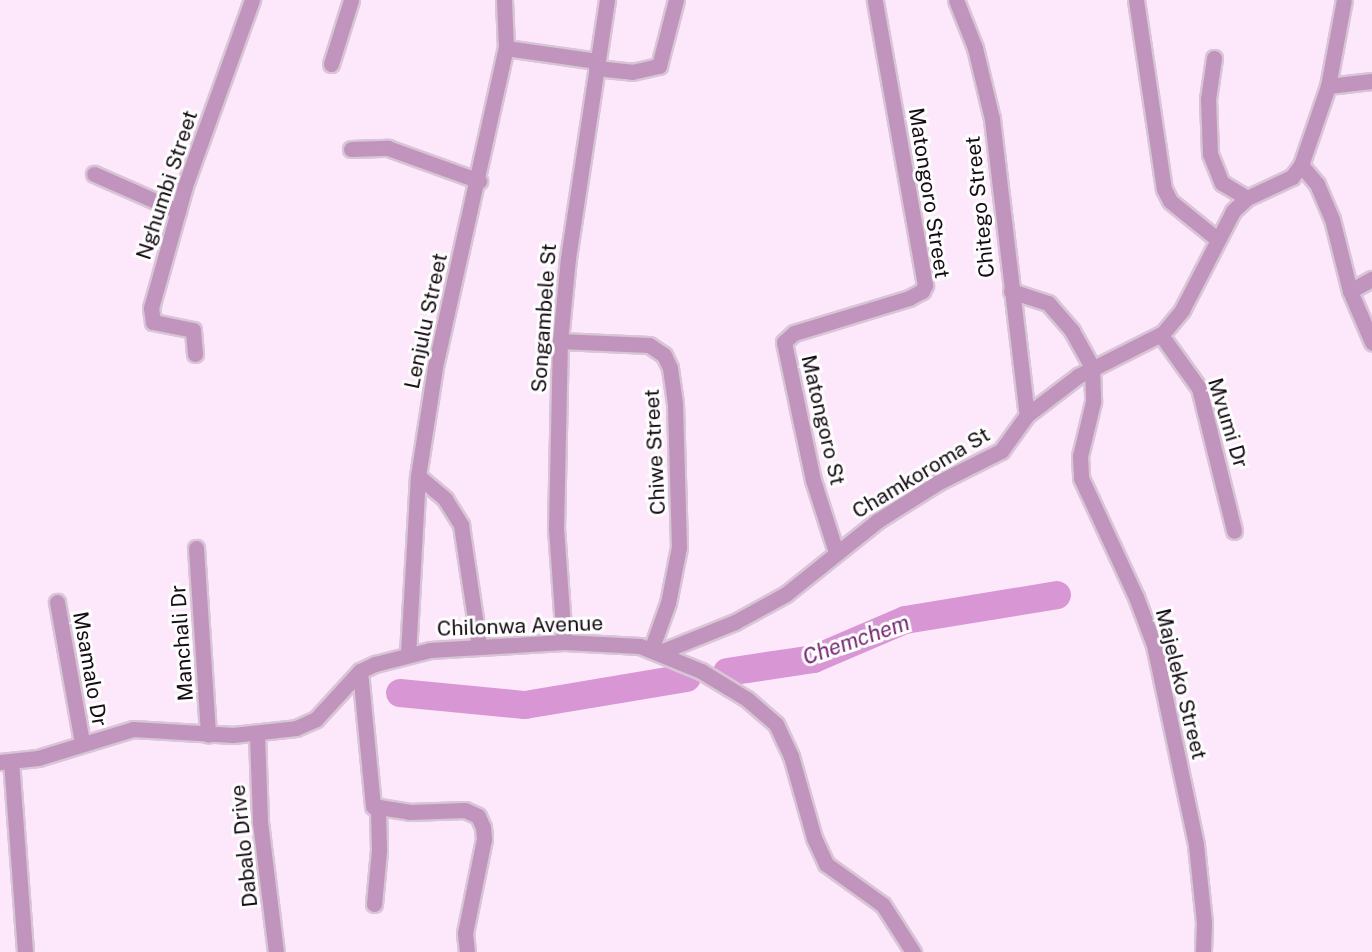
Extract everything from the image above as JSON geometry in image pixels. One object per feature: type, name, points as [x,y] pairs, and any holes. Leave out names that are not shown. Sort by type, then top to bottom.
[{"type":"street","points":[[331,64],[351,0]]},
{"type":"street","name":"Lenjulu Street","points":[[408,654],[418,476],[435,367],[479,181],[506,48],[504,0]]},
{"type":"street","name":"Songambele St","points":[[564,642],[556,529],[560,341],[568,258],[607,0]]},
{"type":"street","points":[[506,48],[632,72],[659,66],[676,0]]},
{"type":"street","name":"Matongoro Street","points":[[826,323],[909,298],[924,288],[875,0]]},
{"type":"street","name":"Chitego Street","points":[[956,0],[985,83],[1000,171],[1011,291],[1027,415]]},
{"type":"street","points":[[1136,0],[1164,189],[1170,201],[1217,238]]},
{"type":"street","points":[[1344,0],[1328,86],[1301,165],[1317,184],[1332,219],[1350,291],[1372,342]]},
{"type":"street","name":"Nghumbi Street","points":[[195,354],[193,330],[153,322],[151,316],[178,211],[247,1]]},
{"type":"street","points":[[1214,58],[1208,99],[1210,154],[1222,183],[1247,198]]},
{"type":"street","points":[[1328,86],[1372,81]]},
{"type":"street","points":[[351,149],[388,148],[479,181]]},
{"type":"street","name":"Chamkoroma St","points":[[654,652],[753,614],[808,578],[836,552],[937,483],[1001,451],[1027,415],[1092,367],[1161,335],[1182,310],[1217,238],[1233,211],[1247,198],[1292,177],[1301,165]]},
{"type":"street","points":[[94,174],[178,211]]},
{"type":"street","points":[[1350,291],[1372,279]]},
{"type":"street","points":[[1011,291],[1048,303],[1072,331],[1092,367]]},
{"type":"street","name":"Matongoro St","points":[[826,323],[794,333],[784,342],[813,480],[836,552]]},
{"type":"street","name":"Mvumi Dr","points":[[1161,335],[1199,388],[1234,531]]},
{"type":"street","name":"Chiwe Street","points":[[560,341],[646,344],[664,355],[670,368],[675,404],[679,547],[668,603],[654,652]]},
{"type":"street","name":"Majeleko Street","points":[[1092,367],[1093,402],[1082,444],[1081,478],[1136,597],[1154,645],[1196,845],[1204,922],[1203,952]]},
{"type":"street","points":[[418,476],[446,499],[461,525],[479,645]]},
{"type":"street","name":"Manchali Dr","points":[[196,548],[208,735]]},
{"type":"street","name":"Msamalo Dr","points":[[57,602],[82,742]]},
{"type":"street","name":"Chilonwa Avenue","points":[[6,762],[38,758],[82,742],[133,729],[208,735],[257,735],[313,722],[360,671],[408,654],[479,645],[564,642],[621,643],[654,652],[747,699],[776,724],[791,756],[814,838],[826,864],[883,905],[913,952]]},
{"type":"street","points":[[360,671],[371,804],[378,809],[420,813],[457,809],[478,816],[484,839],[465,933],[467,952]]},
{"type":"street","name":"Dabalo Drive","points":[[257,735],[260,822],[276,952]]},
{"type":"street","points":[[6,762],[26,952]]},
{"type":"street","points":[[374,904],[380,841],[378,809]]},
{"type":"waterway","name":"Chemchem","points":[[727,672],[814,659],[905,620],[1057,595]]},
{"type":"waterway","points":[[400,693],[525,705],[687,678]]}]
